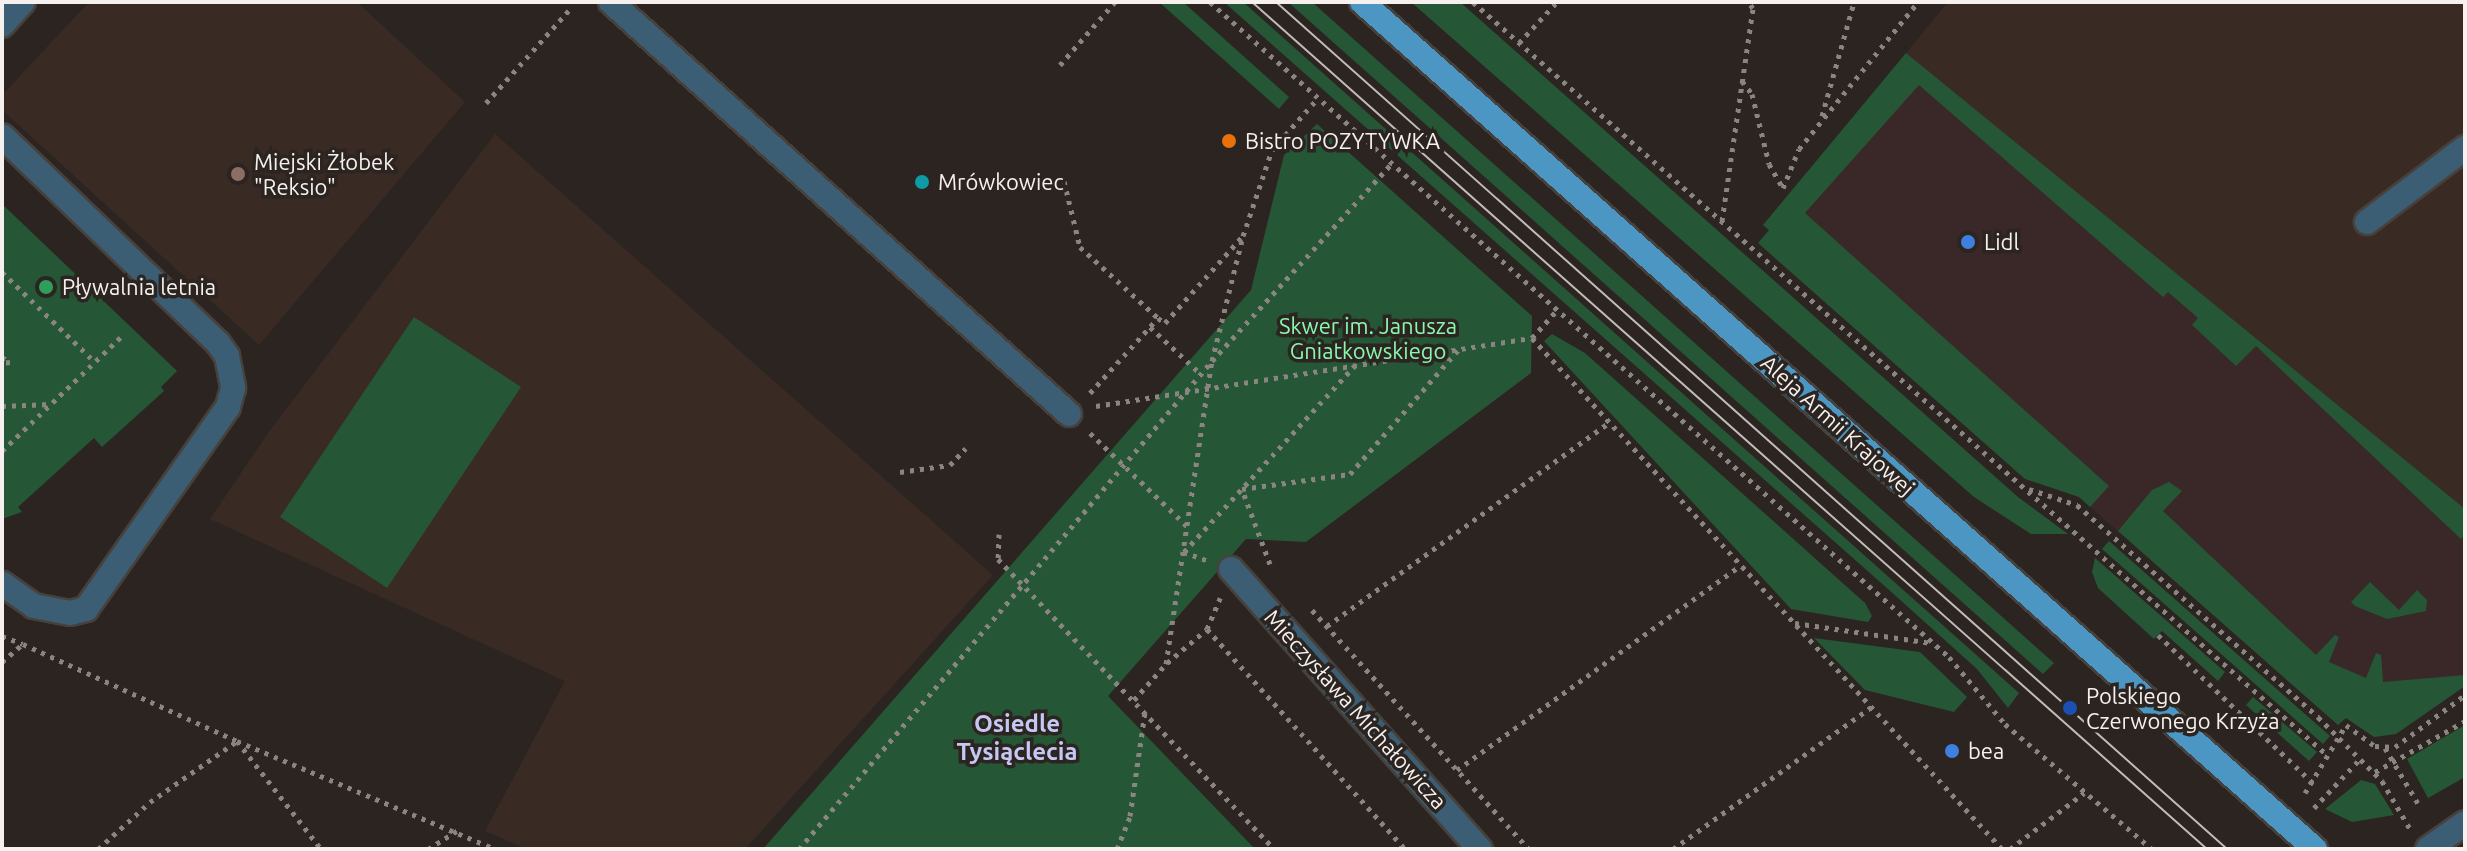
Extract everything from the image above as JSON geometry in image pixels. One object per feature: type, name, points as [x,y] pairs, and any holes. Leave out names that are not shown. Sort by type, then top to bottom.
[{"type":"main road","name":"Aleja Armii Krajowej","points":[[1362,2],[2315,849]]},
{"type":"street","points":[[2,25],[23,2]]},
{"type":"street","points":[[611,2],[1076,411]]},
{"type":"street","points":[[2,136],[218,343],[232,372],[228,407],[86,609],[55,612],[34,606],[2,584]]},
{"type":"street","points":[[2367,222],[2465,148]]},
{"type":"street","name":"Mieczysława Michałowicza","points":[[1231,569],[1480,849]]},
{"type":"street","points":[[2428,849],[2465,823]]},
{"type":"path","points":[[1060,65],[1115,2]]},
{"type":"path","points":[[1210,2],[1933,643],[2005,724],[2152,849]]},
{"type":"path","points":[[1473,2],[2327,755]]},
{"type":"path","points":[[1519,43],[1557,2]]},
{"type":"path","points":[[1722,222],[1753,8],[1748,2]]},
{"type":"path","points":[[1821,119],[1854,2]]},
{"type":"path","points":[[1742,81],[1752,94],[1779,188],[1821,119],[1918,2]]},
{"type":"path","points":[[486,103],[570,9]]},
{"type":"path","points":[[1166,664],[1211,387],[1212,361],[1243,236],[1272,150],[1318,98]]},
{"type":"path","points":[[799,849],[1185,392],[1392,163]]},
{"type":"path","points":[[1064,181],[1080,247],[1165,323],[1243,236]]},
{"type":"path","points":[[2,272],[95,362]]},
{"type":"path","points":[[1076,411],[1357,363],[1532,338],[1557,310]]},
{"type":"path","points":[[1076,411],[1158,318]]},
{"type":"path","points":[[1150,327],[1201,374]]},
{"type":"path","points":[[2,451],[121,337]]},
{"type":"path","points":[[1532,338],[2002,849]]},
{"type":"path","points":[[1242,489],[1350,474],[1459,349]]},
{"type":"path","points":[[1184,552],[1357,363]]},
{"type":"path","points":[[2,406],[51,404]]},
{"type":"path","points":[[1076,411],[1188,527]]},
{"type":"path","points":[[1327,626],[1610,422]]},
{"type":"path","points":[[900,472],[950,465],[966,448]]},
{"type":"path","points":[[2024,488],[2077,505],[2337,734],[2375,772],[2401,815]]},
{"type":"path","points":[[1242,489],[1269,562],[1278,573]]},
{"type":"path","points":[[999,534],[998,559],[1274,849]]},
{"type":"path","points":[[1457,770],[1741,565]]},
{"type":"path","points":[[1134,700],[1166,664],[1207,629],[1231,569]]},
{"type":"path","points":[[1307,605],[1529,849]]},
{"type":"path","points":[[1794,623],[1933,643]]},
{"type":"path","points":[[1207,629],[1405,849]]},
{"type":"path","points":[[2158,635],[2313,783]]},
{"type":"path","points":[[2,636],[237,741],[458,830],[495,849]]},
{"type":"path","points":[[2,662],[23,644]]},
{"type":"path","points":[[2384,748],[2395,747],[2465,695]]},
{"type":"path","points":[[1673,849],[1871,707]]},
{"type":"path","points":[[1117,849],[1130,816],[1145,712]]},
{"type":"path","points":[[2375,772],[2465,721]]},
{"type":"path","points":[[2305,793],[2337,734],[2346,725],[2384,748],[2395,760],[2419,805]]},
{"type":"path","points":[[98,849],[150,802],[237,741]]},
{"type":"path","points":[[237,741],[321,849]]},
{"type":"path","points":[[2317,804],[2360,759]]},
{"type":"path","points":[[2010,849],[2084,793]]},
{"type":"path","points":[[428,849],[458,830]]},
{"type":"shaded area","name":"Miejski Żłobek \"Reksio\"","points":[[89,2],[357,2],[465,102],[259,345],[2,110],[2,95]]},
{"type":"shaded area","points":[[1948,2],[2465,2],[2465,522],[1906,53]]},
{"type":"shaded area","points":[[1906,53],[2465,522],[2465,686],[2396,734],[2374,737],[2346,718],[2338,725],[2079,497],[2040,483],[1802,216]]},
{"type":"shaded area","points":[[495,134],[993,575],[745,849],[526,849],[485,831],[565,681],[210,519],[268,433]]},
{"type":"green space","points":[[1159,2],[1183,2],[1289,97],[1279,109]]},
{"type":"green space","points":[[1224,2],[1243,2],[2019,693],[2008,708],[1977,669]]},
{"type":"green space","points":[[1288,2],[1312,2],[2054,663],[2043,674]]},
{"type":"green space","points":[[1411,2],[1460,2],[2018,497],[2068,534],[2031,534],[1974,497]]},
{"type":"green space","points":[[1906,53],[2465,509],[2465,534],[2461,539],[2256,346],[2236,366],[2192,325],[2198,318],[2168,292],[2163,297],[1919,85],[1805,213],[2109,486],[2090,507],[2079,497],[2025,479],[1758,243],[1769,230],[1763,225]]},
{"type":"green space","name":"Skwer im. Janusza Gniatkowskiego","points":[[1317,124],[1532,316],[1531,373],[1306,542],[1246,539],[1108,696],[1255,849],[763,849],[1251,290],[1284,155]]},
{"type":"green space","name":"Pływalnia letnia","points":[[2,204],[177,371],[161,387],[164,391],[102,447],[94,438],[18,507],[22,512],[2,519]]},
{"type":"green space","points":[[414,317],[521,387],[387,588],[280,517]]},
{"type":"green space","points":[[1552,334],[1585,353],[1865,603],[1872,616],[1868,622],[1791,609],[1544,341]]},
{"type":"green space","points":[[2169,482],[2182,491],[2163,511],[2316,655],[2335,635],[2339,637],[2329,662],[2366,678],[2376,653],[2381,655],[2383,682],[2465,675],[2465,686],[2396,734],[2374,737],[2346,718],[2338,725],[2118,531],[2152,490]]},
{"type":"green space","points":[[2109,541],[2330,736],[2323,744],[2102,549]]},
{"type":"green space","points":[[2095,558],[2225,672],[2218,681],[2162,631],[2154,639],[2098,588],[2092,572]]},
{"type":"green space","points":[[2370,582],[2399,610],[2417,590],[2427,600],[2426,611],[2387,619],[2355,606],[2351,602]]},
{"type":"green space","points":[[1814,638],[1920,652],[1967,697],[1954,712],[1865,690]]},
{"type":"green space","points":[[2253,697],[2317,752],[2309,761],[2246,705]]},
{"type":"green space","points":[[2465,725],[2465,777],[2428,798],[2407,759]]},
{"type":"green space","points":[[2361,780],[2375,784],[2394,815],[2352,822],[2325,809]]},
{"type":"tram line","points":[[1252,2],[2207,849]]},
{"type":"tram line","points":[[1276,2],[2227,849]]},
{"type":"place","name":"Bistro POZYTYWKA","points":[[1229,141]]},
{"type":"place","name":"Miejski Żłobek \"Reksio\"","points":[[238,174]]},
{"type":"place","name":"Mrówkowiec","points":[[922,182]]},
{"type":"place","name":"Lidl","points":[[1968,242]]},
{"type":"place","name":"Pływalnia letnia","points":[[46,287]]},
{"type":"place","name":"Polskiego Czerwonego Krzyża","points":[[2070,708]]},
{"type":"place","name":"bea","points":[[1952,751]]},
{"type":"district","name":"Osiedle Tysiąclecia","points":[[1017,738]]}]
